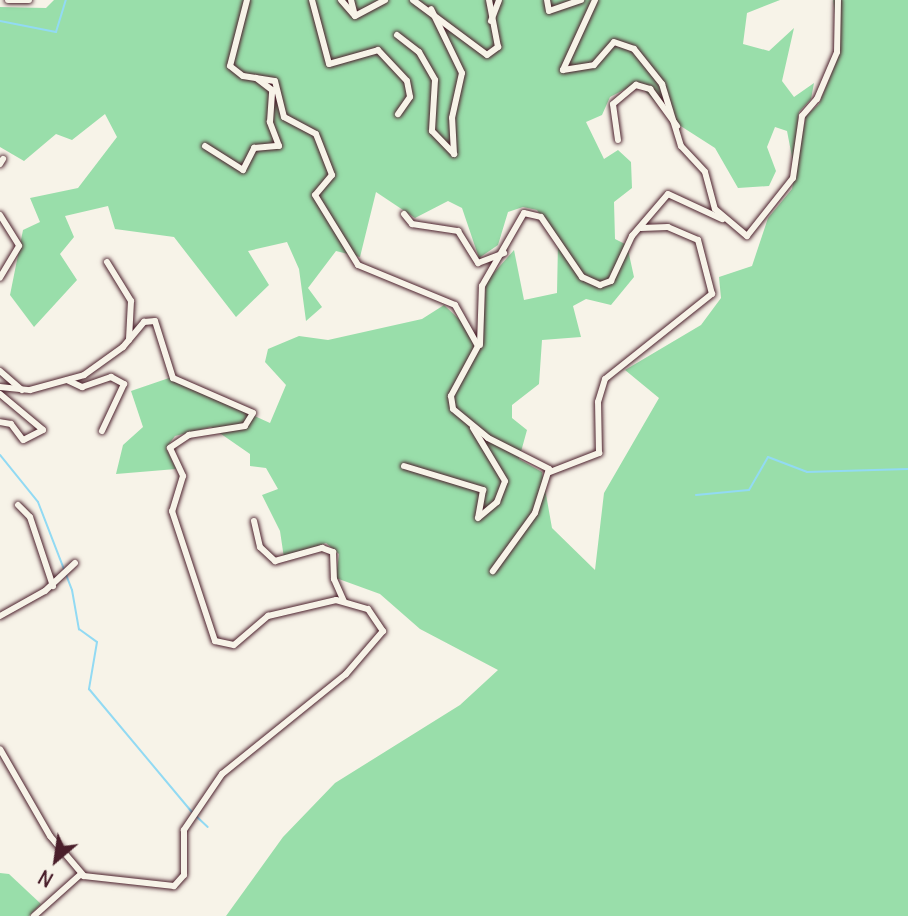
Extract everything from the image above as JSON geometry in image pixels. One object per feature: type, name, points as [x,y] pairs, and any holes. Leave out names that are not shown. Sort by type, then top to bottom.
[{"type":"street","points":[[8,0],[29,0]]},
{"type":"street","points":[[247,0],[230,63],[238,74],[276,83],[284,117],[316,134],[332,175],[315,194],[359,267],[449,300],[473,328],[477,350]]},
{"type":"street","points":[[312,0],[329,64],[378,50],[407,81],[410,97],[398,114]]},
{"type":"street","points":[[341,0],[355,16]]},
{"type":"street","points":[[351,0],[355,16]]},
{"type":"street","points":[[355,16],[385,0]]},
{"type":"street","points":[[413,0],[431,9],[485,55],[498,47],[489,0]]},
{"type":"street","points":[[491,21],[499,0]]},
{"type":"street","points":[[547,0],[549,11],[581,0]]},
{"type":"street","points":[[595,0],[564,70],[594,65],[607,45],[626,43],[662,83],[678,127],[682,149],[704,170],[713,205],[726,220]]},
{"type":"street","points":[[404,466],[484,490],[478,518],[499,498],[505,481],[473,428],[450,401],[477,350],[482,289],[504,253],[516,220],[534,213],[582,277],[605,285],[641,228],[674,192],[750,236],[792,181],[802,116],[816,101],[836,57],[838,0]]},
{"type":"street","points":[[397,35],[419,52],[434,77],[432,131],[454,154],[452,118],[462,74],[431,9]]},
{"type":"street","points":[[205,146],[243,170],[254,148],[279,146],[270,115],[272,90],[256,78]]},
{"type":"street","points":[[618,140],[613,104],[636,85],[650,89],[678,127]]},
{"type":"street","points":[[404,214],[412,224],[458,231],[478,262],[504,253]]},
{"type":"street","points":[[0,215],[19,246],[0,278]]},
{"type":"street","points":[[493,572],[518,544],[550,472],[599,453],[603,382],[712,293],[698,240],[668,227],[641,228]]},
{"type":"street","points":[[107,262],[131,301],[128,342]]},
{"type":"street","points":[[0,387],[22,390],[67,380],[92,370],[128,342],[144,322],[155,321],[173,378],[253,413],[245,426],[189,435],[170,448],[183,476],[172,512],[216,642],[240,643],[270,615],[344,601],[375,615],[381,638],[342,677],[225,770],[182,833],[180,883],[142,885],[81,874],[50,836],[0,749]]},
{"type":"street","points":[[0,371],[22,390]]},
{"type":"street","points":[[67,380],[82,387],[111,377],[124,384],[102,431]]},
{"type":"street","points":[[0,394],[43,430],[23,440],[11,424],[0,422]]},
{"type":"street","points":[[473,428],[550,472]]},
{"type":"street","points":[[18,505],[30,517],[53,586]]},
{"type":"street","points":[[254,520],[260,547],[275,561],[322,548],[333,552],[334,579],[344,601]]},
{"type":"street","points":[[0,616],[53,586],[75,563]]},
{"type":"street","points":[[34,916],[81,874]]},
{"type":"green space","points":[[54,0],[780,0],[747,13],[743,44],[769,51],[794,28],[782,81],[794,97],[814,83],[811,99],[799,112],[793,162],[787,131],[775,127],[767,147],[776,171],[769,186],[738,188],[715,148],[676,123],[637,83],[610,97],[602,115],[586,122],[604,159],[618,150],[631,162],[632,188],[614,202],[615,239],[627,245],[634,277],[611,305],[586,299],[573,306],[581,337],[542,340],[539,384],[512,405],[512,418],[527,430],[519,459],[542,472],[552,528],[595,570],[604,493],[659,398],[625,370],[701,325],[721,298],[719,277],[752,266],[768,218],[792,189],[806,116],[819,104],[840,53],[833,0],[908,0],[908,916],[226,916],[283,837],[335,783],[460,705],[498,670],[420,629],[380,594],[336,578],[339,554],[326,543],[284,558],[280,531],[262,495],[278,489],[266,468],[250,466],[250,454],[211,427],[175,436],[166,448],[176,469],[116,474],[123,445],[143,427],[131,391],[169,378],[270,423],[286,385],[265,362],[268,349],[299,336],[328,340],[422,319],[444,305],[482,341],[486,282],[514,250],[524,300],[557,293],[558,243],[537,210],[523,207],[508,212],[498,245],[479,258],[462,208],[448,201],[415,218],[376,192],[360,257],[336,251],[308,288],[322,307],[306,321],[299,269],[287,242],[248,251],[269,285],[236,317],[174,237],[115,229],[108,206],[65,216],[74,237],[60,254],[77,280],[34,327],[10,295],[23,230],[40,222],[30,198],[78,188],[117,137],[105,114],[72,140],[56,134],[24,161],[0,147],[0,7],[46,8]]},
{"type":"green space","points":[[0,873],[9,874],[41,904],[29,916],[0,916]]},
{"type":"waterway","points":[[0,21],[56,32],[66,0]]},
{"type":"waterway","points":[[0,455],[38,502],[72,590],[79,629],[97,642],[89,689],[192,812]]},
{"type":"waterway","points":[[696,495],[749,490],[768,457],[807,472],[908,469]]},
{"type":"waterway","points":[[196,816],[208,827]]}]
